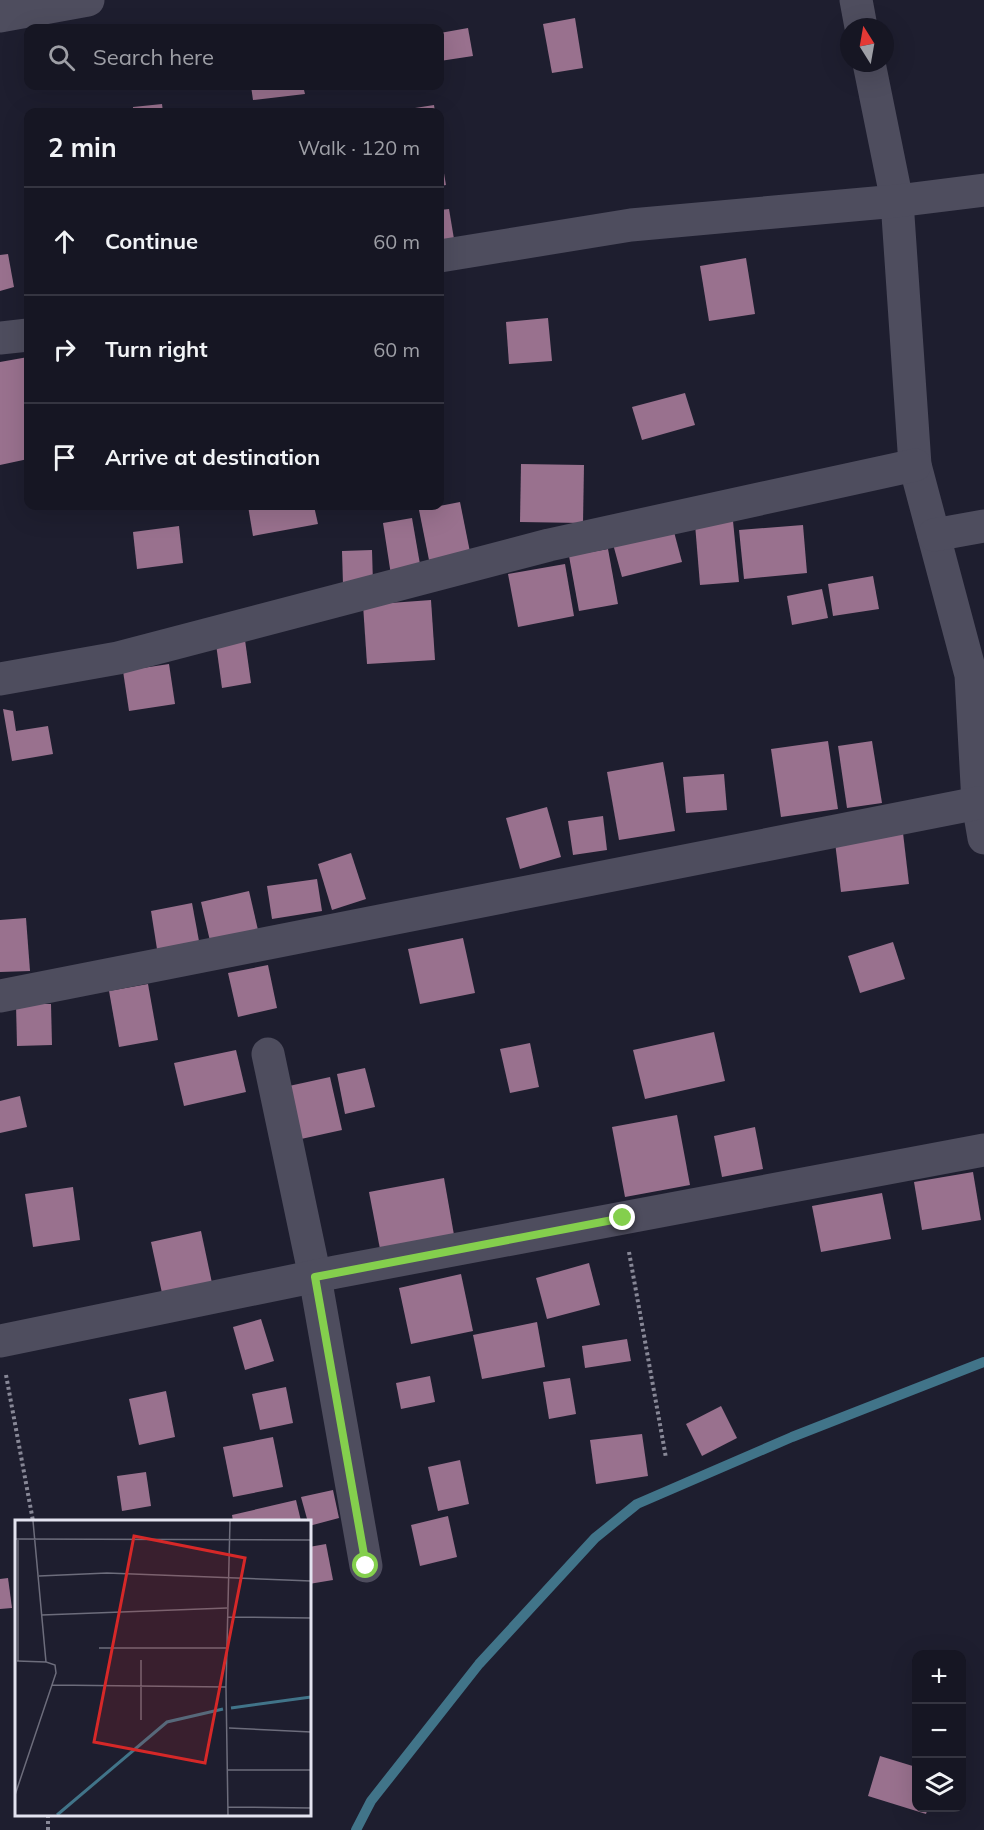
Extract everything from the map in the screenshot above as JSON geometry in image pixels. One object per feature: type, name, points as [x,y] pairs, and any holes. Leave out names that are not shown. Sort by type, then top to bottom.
[{"type":"street","points":[[0,16],[88,0]]},
{"type":"street","points":[[856,0],[859,18]]},
{"type":"street","points":[[870,72],[897,201],[915,465],[971,675],[978,803],[984,838]]},
{"type":"street","points":[[444,255],[631,225],[897,201],[984,190]]},
{"type":"street","points":[[0,338],[24,335]]},
{"type":"street","points":[[0,680],[118,658],[549,545],[915,465]]},
{"type":"street","points":[[934,535],[984,526]]},
{"type":"street","points":[[0,996],[978,803]]},
{"type":"street","points":[[268,1054],[315,1277],[366,1566]]},
{"type":"street","points":[[2,1355],[315,1277],[984,1150]]},
{"type":"path","points":[[623,1218],[666,1458]]},
{"type":"path","points":[[2,1355],[33,1520]]},
{"type":"building","points":[[575,18],[583,68],[552,73],[543,24]]},
{"type":"building","points":[[468,28],[473,56],[444,60],[444,32]]},
{"type":"building","points":[[252,90],[304,90],[305,94],[253,100]]},
{"type":"building","points":[[162,104],[162,108],[133,108]]},
{"type":"building","points":[[434,105],[434,108],[415,108]]},
{"type":"building","points":[[449,209],[454,239],[444,240],[444,210]]},
{"type":"building","points":[[8,254],[14,287],[0,291],[0,255]]},
{"type":"building","points":[[746,258],[755,314],[709,321],[700,266]]},
{"type":"building","points":[[548,318],[552,361],[509,364],[506,322]]},
{"type":"building","points":[[24,358],[24,460],[0,465],[0,362]]},
{"type":"building","points":[[685,393],[695,425],[642,440],[632,407]]},
{"type":"building","points":[[521,464],[584,465],[583,523],[520,522]]},
{"type":"building","points":[[460,502],[470,552],[429,560],[419,510],[444,510],[444,505]]},
{"type":"building","points":[[249,510],[315,510],[318,524],[253,536]]},
{"type":"building","points":[[412,518],[421,570],[391,575],[383,523]]},
{"type":"building","points":[[733,521],[739,582],[700,585],[695,524]]},
{"type":"building","points":[[803,525],[807,573],[744,579],[739,530]]},
{"type":"building","points":[[179,526],[183,563],[137,569],[133,532]]},
{"type":"building","points":[[673,528],[682,562],[622,577],[613,544]]},
{"type":"building","points":[[608,549],[618,604],[579,611],[569,556]]},
{"type":"building","points":[[372,550],[373,584],[343,585],[342,551]]},
{"type":"building","points":[[565,564],[574,616],[518,627],[508,574]]},
{"type":"building","points":[[873,576],[879,609],[833,616],[828,584]]},
{"type":"building","points":[[822,589],[828,618],[792,625],[787,596]]},
{"type":"building","points":[[431,600],[435,660],[367,664],[363,605]]},
{"type":"building","points":[[245,640],[251,683],[222,688],[216,644]]},
{"type":"building","points":[[169,664],[175,704],[129,711],[123,671]]},
{"type":"building","points":[[3,709],[13,711],[16,731],[48,726],[53,754],[12,761]]},
{"type":"building","points":[[828,741],[838,809],[781,817],[771,749]]},
{"type":"building","points":[[872,741],[882,803],[847,808],[838,746]]},
{"type":"building","points":[[663,762],[675,831],[619,840],[607,772]]},
{"type":"building","points":[[724,774],[727,810],[686,813],[683,777]]},
{"type":"building","points":[[547,807],[561,857],[520,869],[506,818]]},
{"type":"building","points":[[603,816],[607,850],[573,855],[568,821]]},
{"type":"building","points":[[903,833],[909,884],[841,892],[835,842]]},
{"type":"building","points":[[351,853],[366,899],[332,910],[318,864]]},
{"type":"building","points":[[317,879],[322,911],[272,919],[267,886]]},
{"type":"building","points":[[249,891],[258,930],[210,941],[201,902]]},
{"type":"building","points":[[192,903],[199,941],[157,949],[151,911]]},
{"type":"building","points":[[26,918],[30,971],[0,972],[0,920]]},
{"type":"building","points":[[463,938],[475,993],[420,1004],[408,949]]},
{"type":"building","points":[[893,942],[905,979],[860,993],[848,956]]},
{"type":"building","points":[[268,965],[277,1008],[238,1017],[228,973]]},
{"type":"building","points":[[148,984],[158,1040],[119,1047],[109,991]]},
{"type":"building","points":[[16,1004],[51,1004],[52,1045],[17,1046]]},
{"type":"building","points":[[714,1032],[725,1081],[645,1099],[633,1050]]},
{"type":"building","points":[[530,1043],[539,1087],[510,1093],[500,1049]]},
{"type":"building","points":[[236,1050],[246,1092],[184,1106],[174,1063]]},
{"type":"building","points":[[365,1068],[375,1107],[345,1114],[337,1074]]},
{"type":"building","points":[[330,1077],[342,1130],[301,1139],[289,1086]]},
{"type":"building","points":[[20,1096],[27,1127],[0,1133],[0,1101]]},
{"type":"building","points":[[677,1115],[690,1185],[625,1197],[612,1127]]},
{"type":"building","points":[[755,1127],[763,1169],[722,1177],[714,1136]]},
{"type":"building","points":[[973,1172],[981,1220],[922,1230],[914,1182]]},
{"type":"building","points":[[444,1178],[454,1235],[380,1249],[369,1192]]},
{"type":"building","points":[[73,1187],[80,1240],[33,1247],[25,1194]]},
{"type":"building","points":[[882,1193],[891,1239],[821,1252],[812,1206]]},
{"type":"building","points":[[201,1231],[212,1283],[162,1293],[151,1242]]},
{"type":"building","points":[[589,1263],[600,1305],[547,1319],[536,1278]]},
{"type":"building","points":[[461,1274],[473,1331],[411,1344],[399,1288]]},
{"type":"building","points":[[261,1319],[274,1361],[245,1370],[233,1327]]},
{"type":"building","points":[[537,1322],[545,1367],[482,1379],[473,1335]]},
{"type":"building","points":[[627,1339],[631,1361],[585,1368],[582,1346]]},
{"type":"building","points":[[430,1376],[435,1402],[401,1409],[396,1383]]},
{"type":"building","points":[[570,1378],[576,1414],[549,1419],[543,1382]]},
{"type":"building","points":[[286,1387],[293,1423],[260,1430],[252,1394]]},
{"type":"building","points":[[166,1391],[175,1437],[139,1445],[129,1399]]},
{"type":"building","points":[[721,1406],[737,1438],[702,1456],[686,1424]]},
{"type":"building","points":[[642,1434],[648,1476],[596,1484],[590,1440]]},
{"type":"building","points":[[273,1437],[283,1487],[233,1497],[223,1447]]},
{"type":"building","points":[[460,1460],[469,1504],[438,1511],[428,1467]]},
{"type":"building","points":[[146,1472],[151,1506],[122,1511],[117,1476]]},
{"type":"building","points":[[333,1490],[339,1518],[310,1526],[301,1497]]},
{"type":"building","points":[[296,1500],[301,1520],[233,1520],[232,1515]]},
{"type":"building","points":[[448,1516],[457,1557],[420,1566],[411,1525]]},
{"type":"building","points":[[326,1544],[333,1580],[310,1584],[310,1547]]},
{"type":"building","points":[[8,1578],[12,1608],[0,1609],[0,1579]]},
{"type":"building","points":[[880,1756],[912,1766],[912,1810],[868,1796]]},
{"type":"waterway","points":[[356,1830],[371,1801],[479,1664],[595,1538],[637,1504],[792,1437],[984,1362]]},
{"type":"route","points":[[366,1566],[315,1277],[623,1218]]}]
